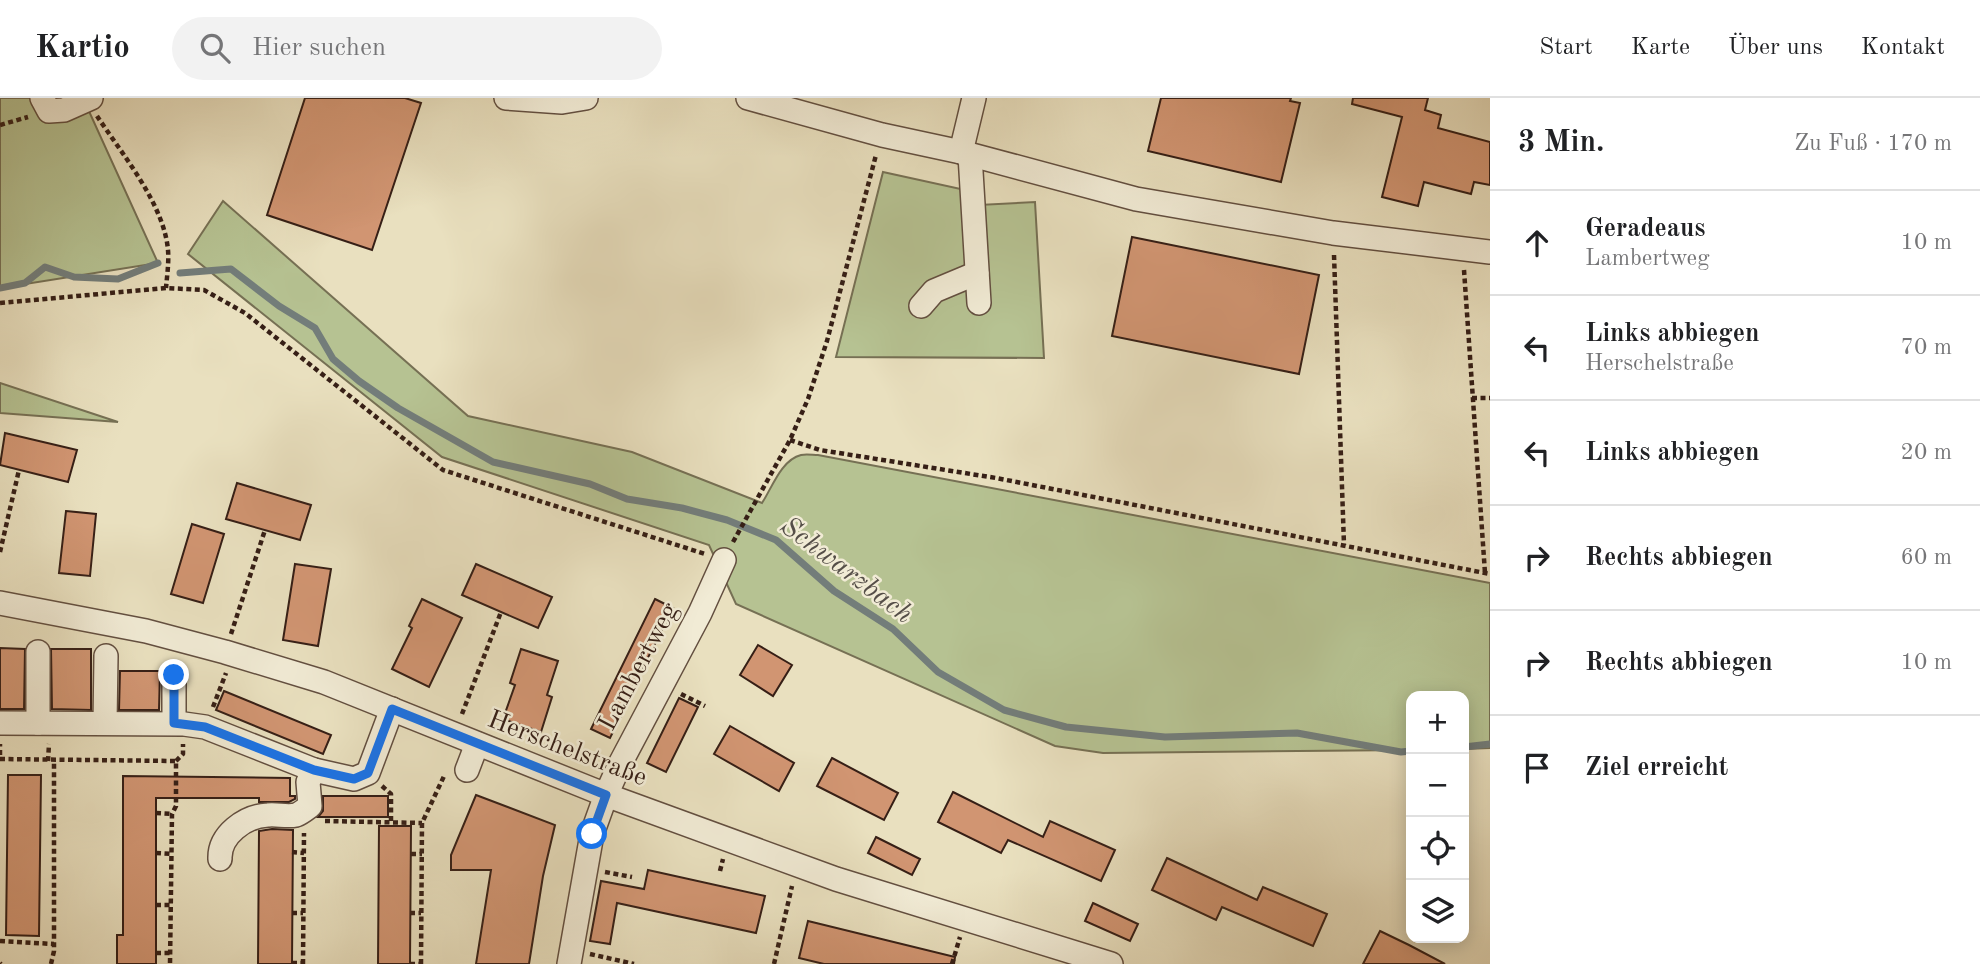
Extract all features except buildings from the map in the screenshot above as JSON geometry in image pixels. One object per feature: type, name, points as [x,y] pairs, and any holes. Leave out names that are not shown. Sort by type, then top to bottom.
[{"type":"street","points":[[506,98],[562,102],[586,98]]},
{"type":"street","points":[[748,98],[1136,199],[1333,233],[1490,252]]},
{"type":"street","points":[[974,98],[965,153],[979,303]]},
{"type":"street","points":[[45,104],[64,110],[89,100]]},
{"type":"street","points":[[921,306],[934,291],[977,274]]},
{"type":"street","name":"Lambertweg","points":[[571,957],[592,834],[606,795],[700,613],[724,560]]},
{"type":"street","name":"Herschelstraße","points":[[0,603],[146,631],[324,682],[606,795],[799,865],[1111,964]]},
{"type":"street","points":[[38,652],[38,723]]},
{"type":"street","points":[[105,723],[106,656]]},
{"type":"street","points":[[174,675],[174,723]]},
{"type":"street","points":[[0,723],[174,723],[205,727],[314,770],[354,779],[368,773],[392,709]]},
{"type":"street","points":[[457,770],[477,744]]},
{"type":"street","points":[[220,859],[223,841],[245,821],[265,815],[298,815],[310,806],[309,782],[314,770]]},
{"type":"path","points":[[89,100],[143,185],[163,224],[168,250],[166,288]]},
{"type":"path","points":[[0,125],[45,104]]},
{"type":"path","points":[[735,538],[790,440],[808,399],[827,341],[882,135]]},
{"type":"path","points":[[1333,233],[1344,545]]},
{"type":"path","points":[[790,440],[820,450],[996,478],[1487,574],[1463,249]]},
{"type":"path","points":[[0,303],[166,288],[204,290],[245,313],[443,470],[724,560]]},
{"type":"path","points":[[1472,398],[1490,398]]},
{"type":"path","points":[[0,552],[19,470]]},
{"type":"path","points":[[205,727],[230,653],[265,530]]},
{"type":"path","points":[[454,735],[501,612]]},
{"type":"path","points":[[0,759],[176,761],[176,806],[172,814],[170,964]]},
{"type":"path","points":[[51,964],[54,944],[54,761]]},
{"type":"path","points":[[410,964],[421,964],[422,823],[457,770]]},
{"type":"path","points":[[391,794],[391,822]]},
{"type":"path","points":[[156,813],[172,814]]},
{"type":"path","points":[[313,820],[422,823]]},
{"type":"path","points":[[292,963],[303,964],[304,828]]},
{"type":"path","points":[[292,852],[304,853]]},
{"type":"path","points":[[156,853],[172,854]]},
{"type":"path","points":[[411,854],[422,854]]},
{"type":"path","points":[[774,964],[799,865]]},
{"type":"path","points":[[156,905],[171,905]]},
{"type":"path","points":[[292,913],[303,913]]},
{"type":"path","points":[[410,913],[421,913]]},
{"type":"path","points":[[0,941],[54,944]]},
{"type":"path","points":[[156,953],[171,953]]},
{"type":"path","points":[[571,957],[634,964]]},
{"type":"green space","points":[[0,98],[83,98],[158,263],[0,288]]},
{"type":"green space","points":[[883,172],[979,193],[979,205],[1035,202],[1044,358],[836,357]]},
{"type":"green space","points":[[223,201],[468,416],[632,452],[762,503],[788,462],[801,455],[818,455],[1490,583],[1490,748],[1469,749],[1469,691],[1406,691],[1406,750],[1103,753],[1055,746],[736,604],[709,545],[442,457],[188,254]]},
{"type":"green space","points":[[0,383],[118,422],[0,413]]},
{"type":"waterway","name":"Schwarzbach","points":[[0,288],[25,283],[45,267],[74,277],[118,279],[158,263]]},
{"type":"waterway","name":"Schwarzbach","points":[[180,273],[231,269],[279,306],[315,328],[333,359],[359,381],[398,408],[493,462],[590,484],[627,499],[682,508],[727,520],[776,540],[834,591],[893,629],[938,672],[1004,710],[1066,727],[1165,737],[1297,733],[1406,752]]},
{"type":"waterway","name":"Schwarzbach","points":[[1469,746],[1490,744]]},
{"type":"route","points":[[174,675],[174,723],[205,727],[314,770],[354,779],[368,773],[392,709],[606,795],[592,834]]}]
